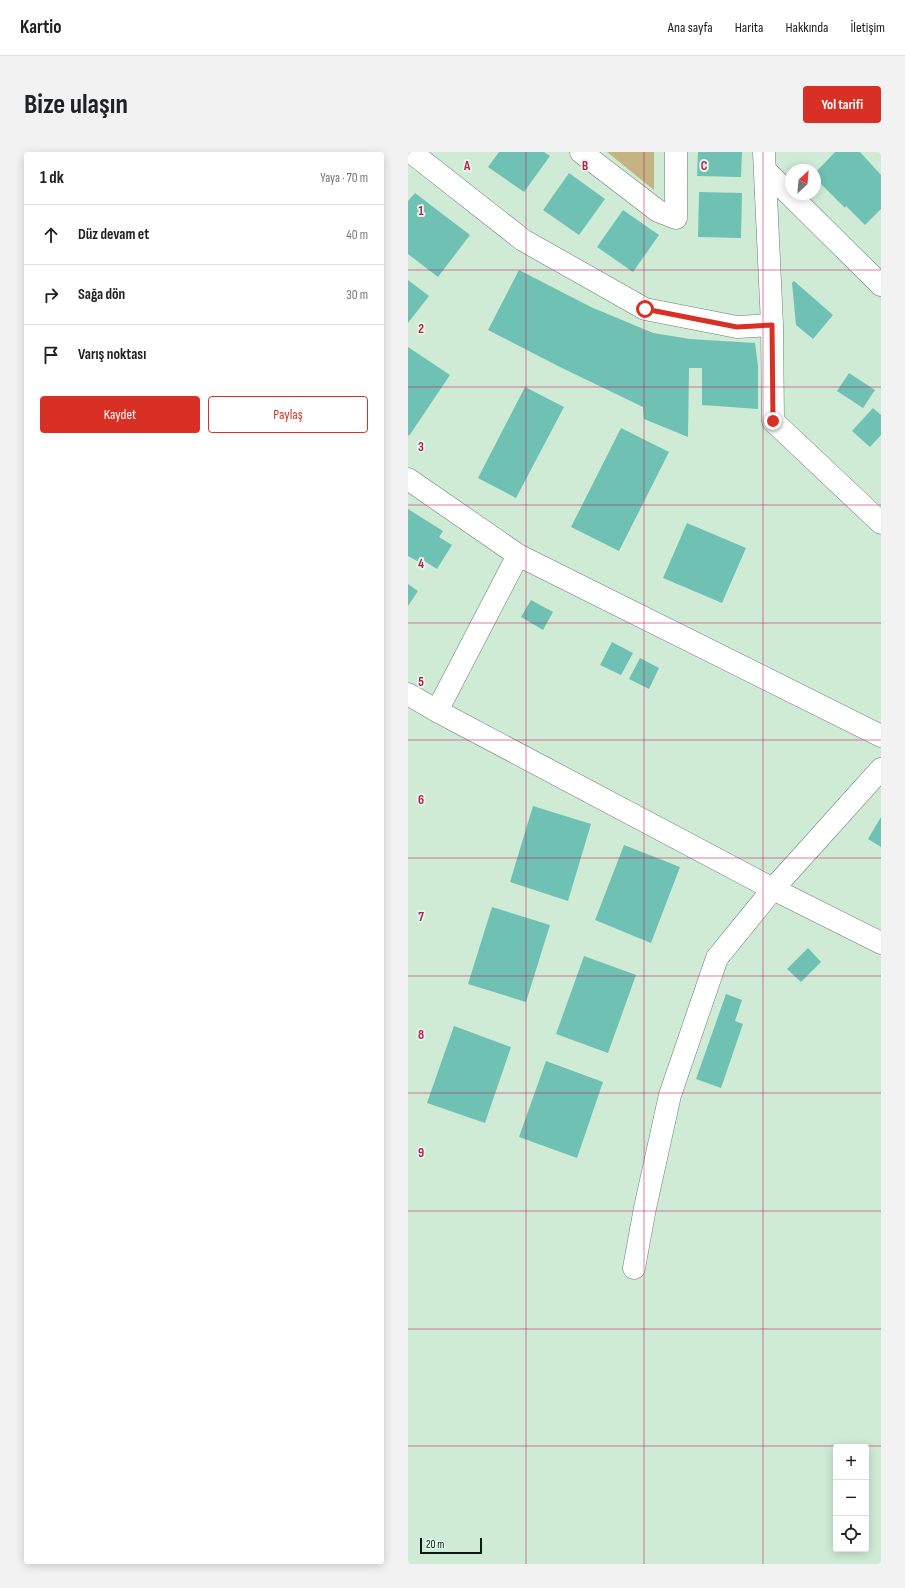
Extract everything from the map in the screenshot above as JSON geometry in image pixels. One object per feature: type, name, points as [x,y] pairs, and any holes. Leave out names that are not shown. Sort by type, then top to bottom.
[{"type":"street","points":[[411,152],[523,240],[645,309],[737,327],[772,325]]},
{"type":"street","points":[[581,152],[658,211],[676,218],[676,152]]},
{"type":"street","points":[[765,161],[772,325],[773,421],[881,523]]},
{"type":"street","points":[[765,161],[881,285]]},
{"type":"street","points":[[408,479],[518,555],[881,736]]},
{"type":"street","points":[[437,711],[518,555]]},
{"type":"street","points":[[408,694],[437,711],[773,889],[881,943]]},
{"type":"street","points":[[634,1268],[645,1208],[670,1095],[717,958],[773,889],[881,769]]},
{"type":"shaded area","points":[[607,152],[654,152],[654,190]]},
{"type":"building","points":[[499,152],[544,152],[550,156],[524,192],[488,167]]},
{"type":"building","points":[[698,152],[742,152],[741,177],[697,176]]},
{"type":"building","points":[[835,152],[860,152],[881,175],[881,209],[865,225],[821,184],[821,167]]},
{"type":"building","points":[[569,173],[605,199],[579,235],[543,210]]},
{"type":"building","points":[[699,192],[742,193],[741,238],[698,237]]},
{"type":"building","points":[[415,193],[470,235],[438,277],[408,254],[408,201]]},
{"type":"building","points":[[623,210],[659,235],[633,272],[597,247]]},
{"type":"building","points":[[519,270],[591,307],[653,333],[690,339],[755,343],[758,366],[758,409],[702,405],[702,368],[689,368],[688,437],[644,419],[643,407],[488,330]]},
{"type":"building","points":[[408,280],[429,296],[408,323]]},
{"type":"building","points":[[794,281],[833,315],[813,339],[796,325],[792,283]]},
{"type":"building","points":[[408,347],[450,375],[409,436],[408,435]]},
{"type":"building","points":[[849,373],[875,390],[863,408],[837,391]]},
{"type":"building","points":[[525,387],[564,407],[516,498],[478,478]]},
{"type":"building","points":[[873,408],[881,415],[881,435],[870,447],[852,431]]},
{"type":"building","points":[[621,428],[669,452],[619,551],[571,527]]},
{"type":"building","points":[[408,509],[443,531],[439,537],[452,545],[437,569],[421,559],[419,562],[408,556]]},
{"type":"building","points":[[687,523],[746,548],[722,603],[663,578]]},
{"type":"building","points":[[408,584],[418,591],[408,606]]},
{"type":"building","points":[[531,600],[553,612],[543,630],[521,617]]},
{"type":"building","points":[[612,642],[633,653],[621,675],[600,665]]},
{"type":"building","points":[[640,658],[659,668],[649,689],[629,679]]},
{"type":"building","points":[[533,806],[591,824],[568,901],[510,882]]},
{"type":"building","points":[[881,817],[881,847],[868,839]]},
{"type":"building","points":[[624,845],[680,867],[651,943],[595,920]]},
{"type":"building","points":[[492,907],[550,925],[526,1002],[468,984]]},
{"type":"building","points":[[808,948],[821,962],[801,982],[787,969]]},
{"type":"building","points":[[584,956],[636,975],[608,1053],[556,1034]]},
{"type":"building","points":[[726,994],[742,1000],[735,1021],[743,1024],[721,1088],[696,1079]]},
{"type":"building","points":[[454,1026],[511,1047],[485,1123],[427,1103]]},
{"type":"building","points":[[546,1061],[603,1082],[577,1158],[519,1137]]},
{"type":"route","points":[[645,309],[737,327],[772,325],[773,421]]}]
